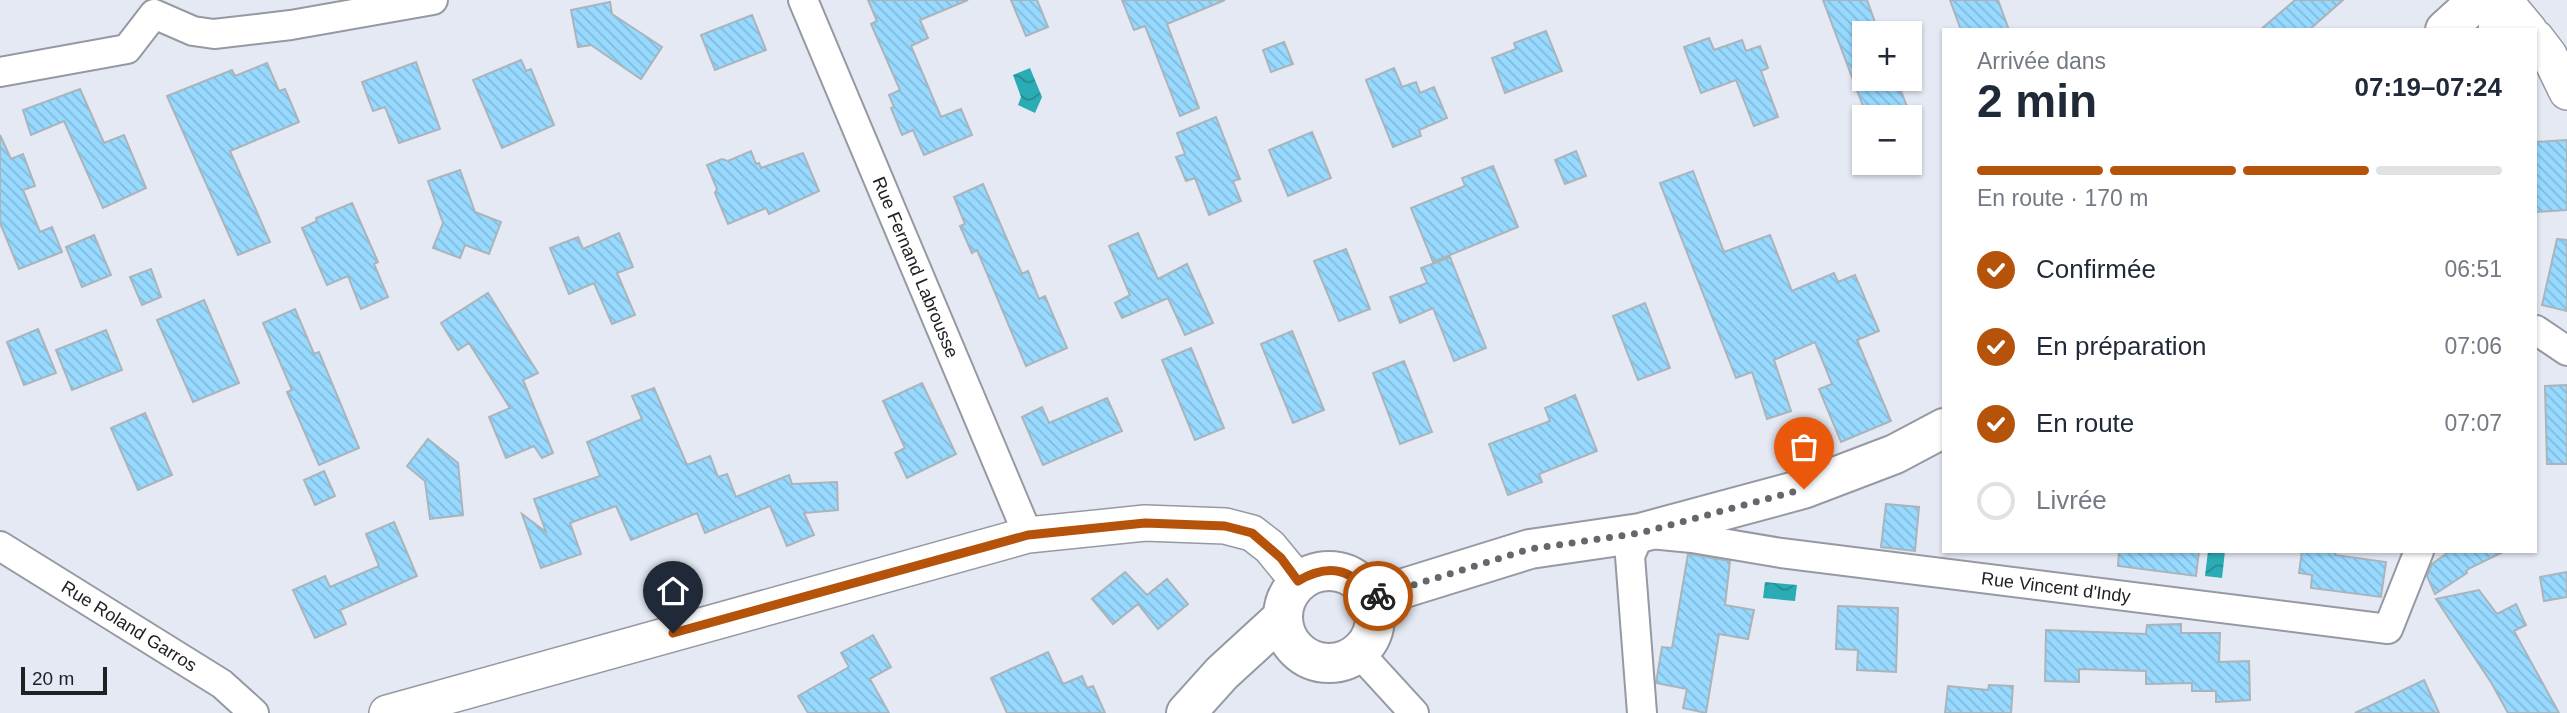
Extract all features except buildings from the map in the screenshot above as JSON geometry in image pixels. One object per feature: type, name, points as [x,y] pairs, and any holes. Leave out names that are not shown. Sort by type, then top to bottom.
[{"type":"main road","points":[[2447,28],[2479,0]]},
{"type":"main road","points":[[1372,598],[1530,549],[1640,533],[1804,489],[1895,454],[1942,429]]},
{"type":"main road","points":[[1325,570],[1339,571],[1359,581],[1372,598],[1376,612],[1375,628],[1369,642],[1359,653],[1346,661],[1316,662],[1302,655],[1285,632],[1282,618],[1284,604],[1298,581],[1311,574],[1325,570]]},
{"type":"main road","points":[[1188,711],[1222,673],[1282,618]]},
{"type":"main road","points":[[1188,711],[1255,670],[1272,662],[1302,655]]},
{"type":"street","points":[[0,72],[127,49],[154,14],[194,32],[214,34],[291,25],[433,0]]},
{"type":"street","name":"Rue Fernand Labrousse","points":[[803,0],[1028,535]]},
{"type":"street","points":[[2493,0],[2493,28]]},
{"type":"street","points":[[2504,0],[2527,28]]},
{"type":"street","points":[[2537,39],[2549,55],[2567,92]]},
{"type":"street","points":[[2537,331],[2567,351]]},
{"type":"street","points":[[387,713],[1028,535],[1145,523],[1225,526],[1252,533],[1270,547],[1298,581]]},
{"type":"street","points":[[1640,533],[1630,556],[1642,713]]},
{"type":"street","name":"Rue Vincent d'Indy","points":[[1640,533],[1692,538],[1781,554],[2388,629],[2418,553]]},
{"type":"street","name":"Rue Roland Garros","points":[[0,546],[222,684],[254,713]]},
{"type":"street","points":[[1359,653],[1414,713]]},
{"type":"water","points":[[1030,68],[1042,97],[1035,113],[1018,105],[1021,97],[1013,75]]},
{"type":"water","points":[[2208,553],[2225,553],[2222,578],[2205,576]]},
{"type":"water","points":[[1765,582],[1797,585],[1795,601],[1763,598]]},
{"type":"way so far","points":[[1378,596],[1530,549],[1640,533],[1804,489]]},
{"type":"route","points":[[673,633],[1028,535],[1145,523],[1225,526],[1252,533],[1281,558],[1298,581],[1325,570],[1339,571],[1353,576],[1372,598],[1378,596]]}]
